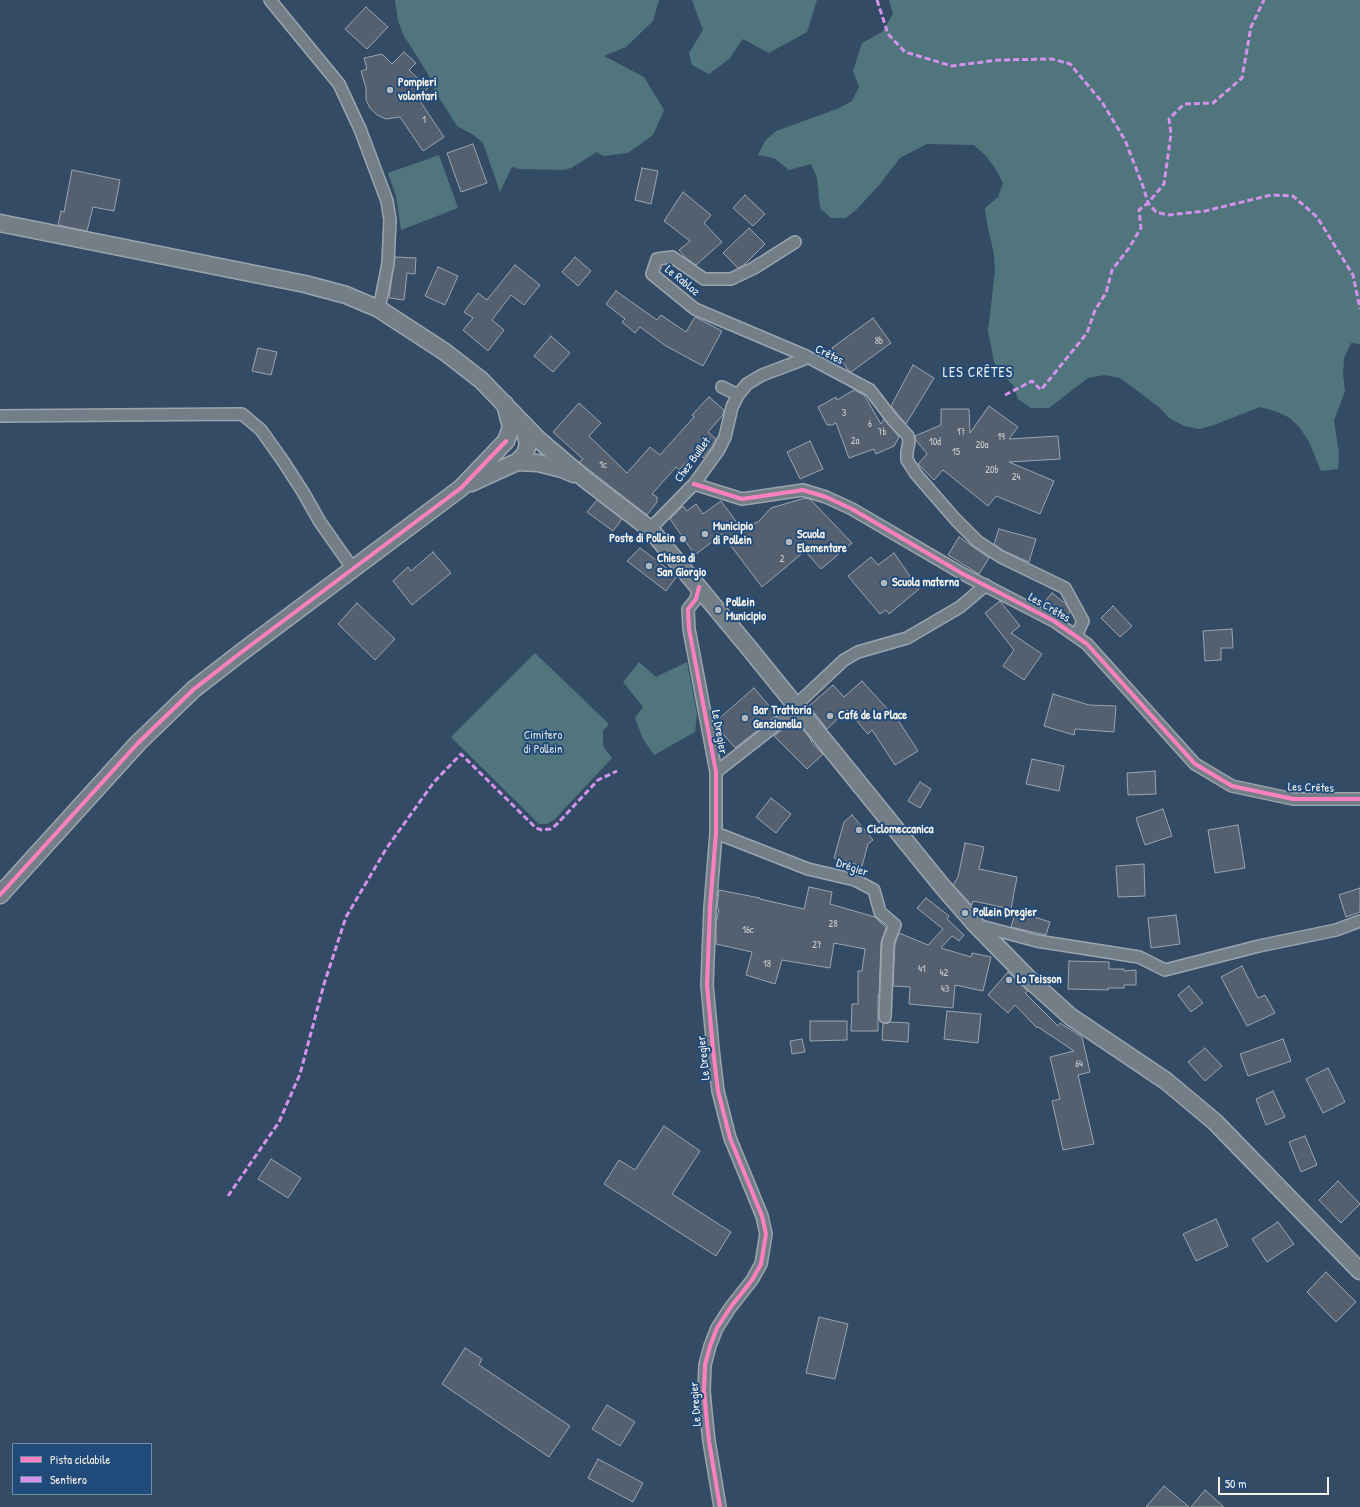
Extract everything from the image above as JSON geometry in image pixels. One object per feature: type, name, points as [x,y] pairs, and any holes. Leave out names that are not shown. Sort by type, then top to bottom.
[{"type":"main road","points":[[0,223],[305,284],[346,296],[379,309],[445,352],[481,380],[505,403],[529,432],[586,480],[650,529],[938,881],[975,924],[1031,981],[1071,1017],[1166,1081],[1215,1122],[1360,1271]]},
{"type":"main road","points":[[0,895],[138,743],[194,689],[248,646],[461,488],[506,441],[511,427],[505,403]]},
{"type":"main road","points":[[506,441],[529,432]]},
{"type":"main road","points":[[461,488],[517,462],[525,454],[527,449],[529,432]]},
{"type":"main road","points":[[517,462],[538,463],[562,469],[586,480]]},
{"type":"street","points":[[270,0],[339,84],[360,129],[387,201],[390,220],[388,263],[379,309]]},
{"type":"street","name":"Le Rabloz","points":[[795,242],[754,268],[731,279],[704,279],[672,257],[657,259],[652,274],[695,308],[806,356]]},
{"type":"street","name":"Crêtes","points":[[738,395],[747,384],[762,375],[802,360],[806,356],[870,390]]},
{"type":"street","points":[[722,387],[738,395]]},
{"type":"street","name":"Les Crêtes","points":[[870,390],[893,420],[908,436],[909,442],[907,460],[916,474],[956,520],[977,541],[1001,557],[1065,588],[1083,621],[1076,636]]},
{"type":"street","name":"Chez Buillet","points":[[650,529],[694,484],[718,451],[725,437],[732,407],[738,395]]},
{"type":"street","points":[[0,416],[242,414],[261,430],[283,460],[320,522],[353,569]]},
{"type":"street","name":"Les Crêtes","points":[[694,484],[742,499],[803,490],[826,497],[852,508],[963,574],[1054,621],[1087,644],[1195,764],[1232,786],[1293,799],[1360,799]]},
{"type":"street","points":[[716,772],[797,707],[844,660],[858,652],[907,638],[960,608],[986,585]]},
{"type":"street","name":"Le Dregier","points":[[698,587],[696,599],[688,609],[689,629],[716,772],[716,833],[710,908],[707,985],[717,1084],[730,1138],[762,1216],[766,1234],[761,1264],[752,1280],[730,1308],[717,1328],[705,1365],[704,1391],[706,1420],[720,1507]]},
{"type":"street","name":"Drégier","points":[[716,833],[808,868],[855,880],[874,890],[880,912],[895,924],[888,942],[885,1017]]},
{"type":"street","points":[[975,924],[1038,941],[1139,957],[1165,970],[1259,946],[1336,930],[1360,921]]},
{"type":"green space","points":[[395,0],[659,0],[653,21],[626,47],[604,56],[644,77],[664,110],[653,135],[628,153],[603,156],[597,152],[571,168],[564,170],[520,169],[512,167],[500,192],[483,143],[472,134],[457,126],[433,88],[428,74],[404,36],[398,21]]},
{"type":"green space","points":[[692,0],[817,0],[807,32],[769,53],[743,39],[729,59],[709,74],[692,65],[689,53],[703,30]]},
{"type":"green space","points":[[889,0],[1360,0],[1360,344],[1351,343],[1344,358],[1343,374],[1345,391],[1334,421],[1339,453],[1338,469],[1321,471],[1309,442],[1300,428],[1290,418],[1275,411],[1260,407],[1214,425],[1199,429],[1184,426],[1169,418],[1159,407],[1120,378],[1105,375],[1088,378],[1049,408],[1031,408],[1018,399],[1013,385],[1002,374],[994,362],[988,331],[995,271],[994,254],[985,208],[998,197],[1003,183],[995,168],[986,156],[974,145],[927,144],[900,158],[880,184],[858,208],[846,218],[831,218],[820,208],[817,178],[811,164],[789,170],[774,158],[758,155],[765,141],[776,131],[837,109],[852,101],[859,87],[853,71],[862,43],[882,32],[893,14]]},
{"type":"green space","points":[[439,155],[458,208],[401,230],[396,196],[388,173]]},
{"type":"green space","name":"Cimitero di Pollein","points":[[535,653],[609,724],[603,731],[603,746],[612,758],[555,819],[547,824],[539,824],[451,737]]},
{"type":"green space","points":[[639,662],[656,677],[687,662],[697,714],[695,732],[654,755],[643,739],[635,718],[643,707],[623,682]]},
{"type":"building","points":[[366,7],[388,27],[367,49],[345,29]]},
{"type":"building","points":[[404,52],[416,63],[409,70],[428,88],[418,98],[444,137],[423,151],[400,117],[386,119],[377,115],[370,108],[366,100],[366,88],[361,71],[367,69],[364,58],[382,54],[392,64]]},
{"type":"building","points":[[473,144],[487,183],[461,192],[447,153]]},
{"type":"building","points":[[642,168],[658,171],[651,204],[635,200]]},
{"type":"building","points":[[72,170],[120,180],[114,211],[93,207],[87,231],[58,225],[61,211],[64,212]]},
{"type":"building","points":[[683,192],[711,215],[704,223],[722,242],[696,265],[686,258],[679,250],[690,241],[664,221]]},
{"type":"building","points":[[745,195],[765,214],[753,226],[733,208]]},
{"type":"building","points":[[749,228],[765,244],[744,265],[738,268],[723,253]]},
{"type":"building","points":[[395,257],[416,258],[415,274],[407,273],[404,300],[389,298]]},
{"type":"building","points":[[575,257],[591,271],[578,286],[562,272]]},
{"type":"building","points":[[515,265],[540,285],[524,305],[511,295],[492,320],[504,330],[488,351],[463,330],[473,318],[464,312],[478,293],[487,300]]},
{"type":"building","points":[[438,267],[458,276],[445,305],[425,296]]},
{"type":"building","points":[[616,291],[657,320],[661,315],[686,332],[695,317],[722,331],[703,366],[666,346],[640,327],[635,333],[622,322],[625,319],[606,304]]},
{"type":"building","points":[[873,318],[891,343],[851,372],[832,348]]},
{"type":"building","points":[[551,336],[570,353],[553,372],[534,356]]},
{"type":"building","points":[[258,348],[277,352],[271,375],[252,371]]},
{"type":"building","points":[[913,365],[934,378],[906,424],[891,406]]},
{"type":"building","points":[[854,390],[864,395],[881,424],[884,419],[899,437],[894,446],[876,454],[874,449],[849,458],[836,423],[827,425],[818,407],[836,397],[837,400]]},
{"type":"building","points":[[709,397],[724,410],[723,415],[708,432],[716,439],[712,447],[703,458],[696,452],[679,470],[676,467],[652,494],[657,497],[657,502],[647,515],[579,462],[583,459],[553,432],[579,403],[601,423],[589,436],[627,473],[650,447],[660,455],[694,417],[692,415]]},
{"type":"building","points":[[989,406],[1018,427],[1009,439],[1058,436],[1060,459],[1009,462],[1054,481],[1040,514],[996,496],[988,506],[943,470],[934,480],[918,464],[927,454],[916,440],[915,436],[941,425],[941,409],[969,409],[970,433]]},
{"type":"building","points":[[810,441],[823,469],[800,479],[787,452]]},
{"type":"building","name":"Scuola Elementare","points":[[805,498],[810,499],[852,543],[821,569],[805,551],[762,587],[722,534],[695,555],[670,519],[683,506],[687,511],[696,504],[703,514],[721,501],[741,528],[758,522],[771,508]]},
{"type":"building","points":[[597,500],[622,519],[613,531],[587,512]]},
{"type":"building","points":[[999,529],[1036,539],[1029,562],[1004,551],[994,544]]},
{"type":"building","points":[[959,537],[989,558],[979,574],[948,555]]},
{"type":"building","name":"Chiesa di San Giorgio","points":[[640,548],[677,576],[666,591],[627,561]]},
{"type":"building","points":[[433,552],[451,573],[412,605],[393,581],[408,567],[411,571]]},
{"type":"building","name":"Scuola materna","points":[[894,553],[919,589],[889,614],[886,610],[880,614],[848,576],[871,557],[878,565]]},
{"type":"building","points":[[1052,593],[1066,604],[1070,612],[1065,620],[1041,606]]},
{"type":"building","points":[[1000,601],[1020,626],[1011,633],[1042,654],[1024,680],[1003,666],[1014,650],[985,613]]},
{"type":"building","points":[[357,603],[395,639],[375,660],[338,624]]},
{"type":"building","points":[[1113,606],[1132,626],[1120,637],[1101,618]]},
{"type":"building","points":[[1232,629],[1233,648],[1221,648],[1221,660],[1205,661],[1203,631]]},
{"type":"building","points":[[862,681],[900,723],[918,751],[895,765],[872,730],[868,734],[847,710],[827,729],[809,706],[833,685],[844,697]]},
{"type":"building","name":"Bar Trattoria Genzianella","points":[[754,688],[777,715],[735,748],[714,723]]},
{"type":"building","points":[[1053,694],[1089,705],[1116,706],[1114,732],[1075,729],[1074,735],[1044,726]]},
{"type":"building","points":[[795,719],[812,741],[811,742],[823,754],[807,769],[774,736]]},
{"type":"building","points":[[1032,759],[1064,766],[1059,791],[1026,784]]},
{"type":"building","points":[[1155,771],[1156,794],[1128,795],[1127,773]]},
{"type":"building","points":[[920,782],[931,789],[920,808],[908,801]]},
{"type":"building","points":[[771,798],[791,814],[776,833],[756,817]]},
{"type":"building","points":[[1163,809],[1172,836],[1145,845],[1136,818]]},
{"type":"building","points":[[852,815],[873,840],[868,844],[862,866],[834,858],[844,822]]},
{"type":"building","points":[[1238,825],[1245,868],[1215,873],[1208,830]]},
{"type":"building","points":[[965,843],[984,847],[979,869],[1017,877],[1011,909],[973,901],[972,905],[953,885],[958,877]]},
{"type":"building","points":[[1144,864],[1145,896],[1118,897],[1116,866]]},
{"type":"building","points":[[809,887],[832,892],[830,904],[875,917],[886,928],[881,942],[878,995],[878,1031],[851,1031],[852,1004],[858,1004],[858,971],[862,971],[865,949],[834,943],[830,968],[782,960],[775,984],[746,975],[752,952],[716,944],[719,890],[804,909]]},
{"type":"building","points":[[1360,888],[1360,912],[1346,917],[1339,895]]},
{"type":"building","points":[[926,898],[949,916],[947,919],[964,935],[959,941],[952,936],[941,948],[971,957],[972,953],[991,957],[983,991],[955,985],[953,1008],[909,1004],[910,987],[893,986],[895,944],[899,933],[928,945],[943,929],[917,908]]},
{"type":"building","points":[[1016,911],[1050,922],[1046,935],[1011,927]]},
{"type":"building","points":[[1176,915],[1180,944],[1151,948],[1148,918]]},
{"type":"building","points":[[1069,961],[1109,962],[1109,969],[1124,969],[1124,971],[1136,970],[1136,985],[1124,985],[1124,988],[1108,988],[1108,990],[1068,989]]},
{"type":"building","points":[[1242,966],[1258,998],[1265,995],[1275,1013],[1247,1026],[1221,977]]},
{"type":"building","points":[[1008,972],[1028,991],[1025,993],[1058,1026],[1060,1023],[1082,1037],[1090,1072],[1078,1075],[1094,1144],[1063,1150],[1052,1101],[1060,1099],[1050,1057],[1074,1051],[1038,1027],[1037,1028],[1015,1005],[1008,1013],[988,995]]},
{"type":"building","points":[[1189,986],[1203,1003],[1191,1012],[1178,995]]},
{"type":"building","points":[[947,1011],[981,1014],[978,1043],[944,1039]]},
{"type":"building","points":[[810,1021],[847,1021],[847,1040],[810,1041]]},
{"type":"building","points":[[890,1022],[909,1023],[908,1042],[882,1040],[883,1024]]},
{"type":"building","points":[[802,1039],[805,1052],[792,1054],[790,1041]]},
{"type":"building","points":[[1283,1039],[1291,1061],[1248,1076],[1240,1054]]},
{"type":"building","points":[[1205,1048],[1222,1066],[1205,1081],[1188,1062]]},
{"type":"building","points":[[1328,1068],[1345,1102],[1323,1113],[1306,1079]]},
{"type":"building","points":[[1273,1091],[1285,1117],[1266,1125],[1256,1099]]},
{"type":"building","points":[[664,1126],[700,1151],[672,1194],[731,1232],[716,1256],[604,1184],[619,1160],[635,1170]]},
{"type":"building","points":[[1305,1136],[1317,1165],[1301,1172],[1289,1142]]},
{"type":"building","points":[[271,1159],[301,1178],[288,1198],[258,1179]]},
{"type":"building","points":[[1338,1181],[1360,1204],[1341,1223],[1319,1200]]},
{"type":"building","points":[[1216,1219],[1228,1246],[1196,1261],[1183,1234]]},
{"type":"building","points":[[1278,1222],[1294,1244],[1267,1262],[1252,1239]]},
{"type":"building","points":[[1326,1272],[1356,1302],[1336,1322],[1307,1292]]},
{"type":"building","points":[[819,1317],[848,1324],[835,1379],[806,1373]]},
{"type":"building","points":[[465,1348],[482,1359],[479,1365],[570,1426],[549,1457],[442,1384]]},
{"type":"building","points":[[607,1405],[635,1422],[620,1446],[592,1429]]},
{"type":"building","points":[[598,1459],[643,1483],[633,1502],[588,1478]]},
{"type":"building","points":[[1164,1486],[1189,1507],[1146,1507]]},
{"type":"building","points":[[1205,1490],[1224,1507],[1191,1507]]},
{"type":"marked path","points":[[877,0],[888,34],[905,52],[952,66],[998,60],[1052,59],[1070,64],[1102,102],[1125,140],[1148,203],[1156,212],[1168,215],[1205,211],[1271,195],[1293,196],[1317,217],[1353,275],[1360,309]]},
{"type":"marked path","points":[[1005,395],[1032,381],[1041,390],[1087,333],[1095,310],[1106,293],[1112,270],[1129,248],[1141,228],[1139,210],[1148,203],[1164,184],[1171,134],[1169,119],[1184,104],[1213,103],[1242,78],[1251,27],[1264,0]]},
{"type":"marked path","points":[[228,1196],[279,1122],[300,1074],[324,984],[346,917],[386,849],[434,782],[461,754],[536,828],[542,830],[550,829],[556,825],[598,780],[617,771]]},
{"type":"cycle path","points":[[0,895],[138,743],[194,689],[461,488],[506,441]]},
{"type":"cycle path","points":[[694,484],[742,499],[803,490],[826,497],[852,509],[963,574],[1054,621],[1087,644],[1195,764],[1232,786],[1293,799],[1360,799]]},
{"type":"cycle path","points":[[699,587],[696,599],[688,609],[689,629],[716,772],[716,833],[710,908],[707,985],[713,1049],[718,1091],[730,1138],[762,1216],[766,1234],[761,1264],[752,1280],[730,1308],[717,1328],[705,1365],[704,1391],[706,1413],[720,1507]]},
{"type":"place","name":"Pompieri volontari","points":[[390,90]]},
{"type":"place","name":"Municipio di Pollein","points":[[705,534]]},
{"type":"place","name":"Poste di Pollein","points":[[683,539]]},
{"type":"place","name":"Scuola Elementare","points":[[789,542]]},
{"type":"place","name":"Chiesa di San Giorgio","points":[[649,566]]},
{"type":"place","name":"Scuola materna","points":[[884,583]]},
{"type":"place","name":"Pollein Municipio","points":[[718,610]]},
{"type":"place","name":"Café de la Place","points":[[830,716]]},
{"type":"place","name":"Bar Trattoria Genzianella","points":[[745,718]]},
{"type":"place","name":"Ciclomeccanica","points":[[859,830]]},
{"type":"place","name":"Pollein Dregier","points":[[965,913]]},
{"type":"place","name":"Lo Teisson","points":[[1009,980]]},
{"type":"district","name":"LES CRÊTES","points":[[978,373]]}]
